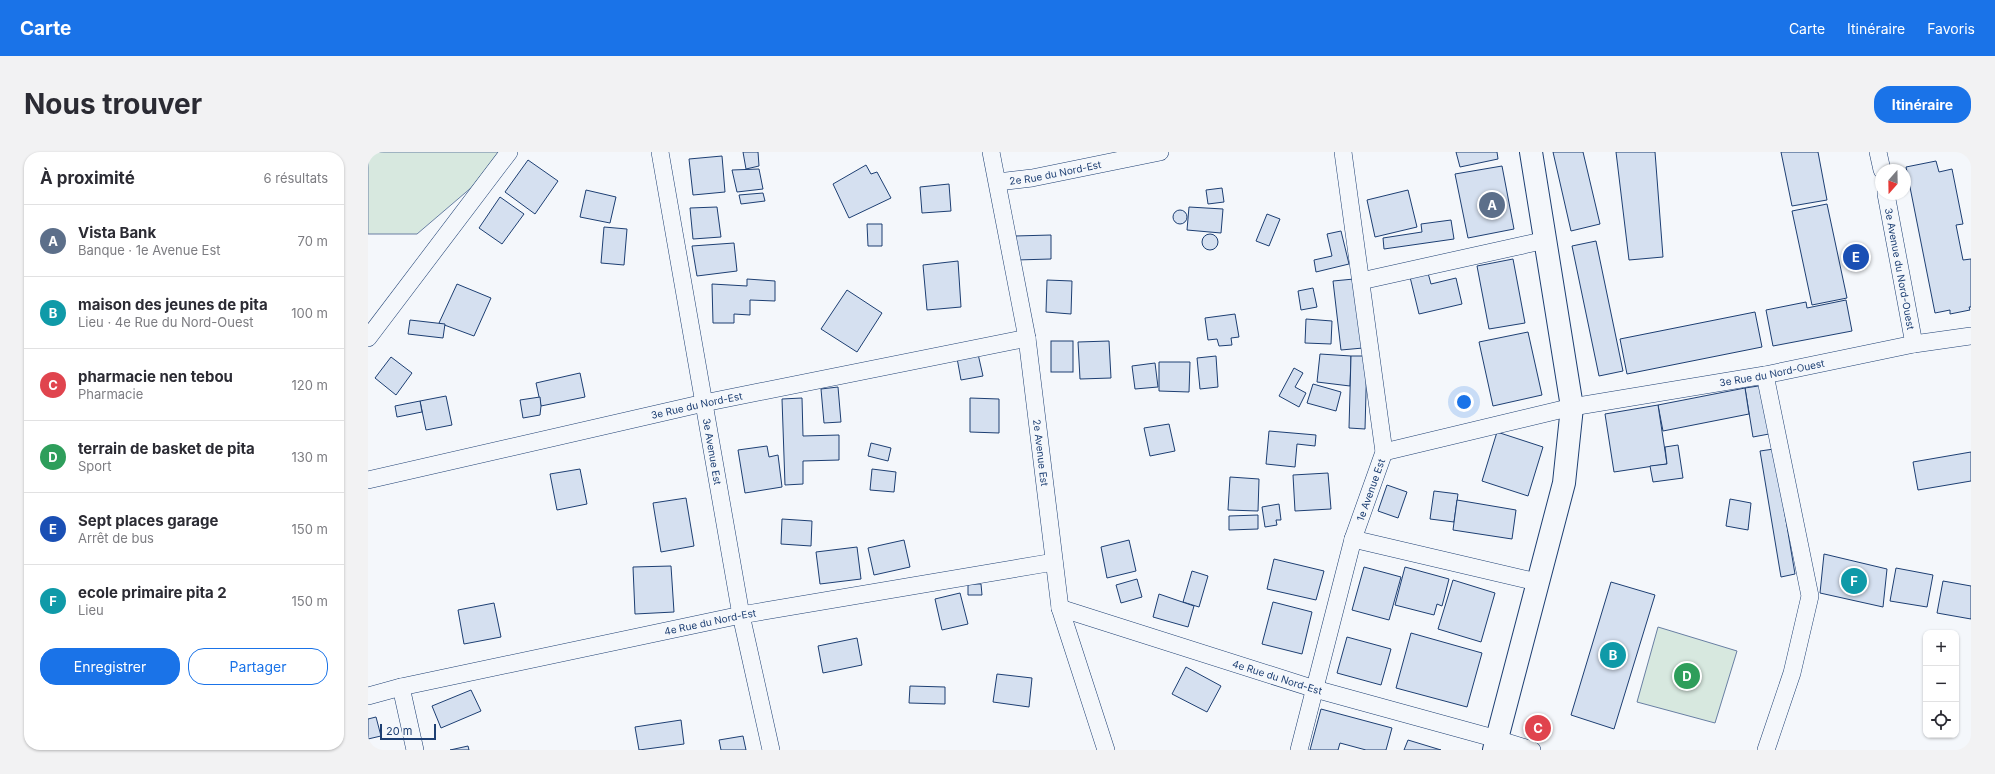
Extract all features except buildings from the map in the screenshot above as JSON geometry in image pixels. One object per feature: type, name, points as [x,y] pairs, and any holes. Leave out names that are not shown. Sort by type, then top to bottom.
[{"type":"highway","points":[[1496,744],[1564,483],[1572,406],[1532,152]]},
{"type":"street","points":[[368,338],[509,152]]},
{"type":"street","name":"3e Avenue Est","points":[[660,152],[741,615],[771,750]]},
{"type":"street","name":"2e Avenue Est","points":[[991,152],[1027,338],[1060,608],[1106,750]]},
{"type":"street","name":"2e Rue du Nord-Est","points":[[998,182],[1032,178],[1160,152]]},
{"type":"street","name":"1e Avenue Est","points":[[1299,750],[1353,539],[1384,452],[1343,152]]},
{"type":"street","points":[[1878,152],[1881,164]]},
{"type":"street","name":"3e Avenue du Nord-Ouest","points":[[1887,200],[1914,344]]},
{"type":"street","points":[[1361,282],[1546,240]]},
{"type":"street","name":"3e Rue du Nord-Ouest","points":[[1384,452],[1572,406],[1765,375],[1914,344],[1971,336]]},
{"type":"street","name":"3e Rue du Nord-Est","points":[[368,480],[704,403],[1027,338]]},
{"type":"street","points":[[1765,375],[1810,596],[1792,673],[1766,750]]},
{"type":"street","points":[[1353,539],[1537,582]]},
{"type":"street","name":"4e Rue du Nord-Est","points":[[368,696],[402,687],[741,615],[1054,562]]},
{"type":"street","name":"4e Rue du Nord-Est","points":[[1060,608],[1315,689],[1496,744],[1532,750]]},
{"type":"street","points":[[402,687],[415,750]]},
{"type":"shaded area","points":[[368,152],[499,152],[472,187],[417,234],[368,234]]},
{"type":"shaded area","points":[[1658,627],[1737,651],[1715,723],[1637,702]]},
{"type":"place","name":"Vista Bank","points":[[1492,205]]},
{"type":"place","name":"Sept places garage","points":[[1856,257]]},
{"type":"place","name":"ecole primaire pita 2","points":[[1854,581]]},
{"type":"place","name":"maison des jeunes de pita","points":[[1613,655]]},
{"type":"place","name":"terrain de basket de pita","points":[[1687,676]]},
{"type":"place","name":"pharmacie nen tebou","points":[[1538,728]]}]
